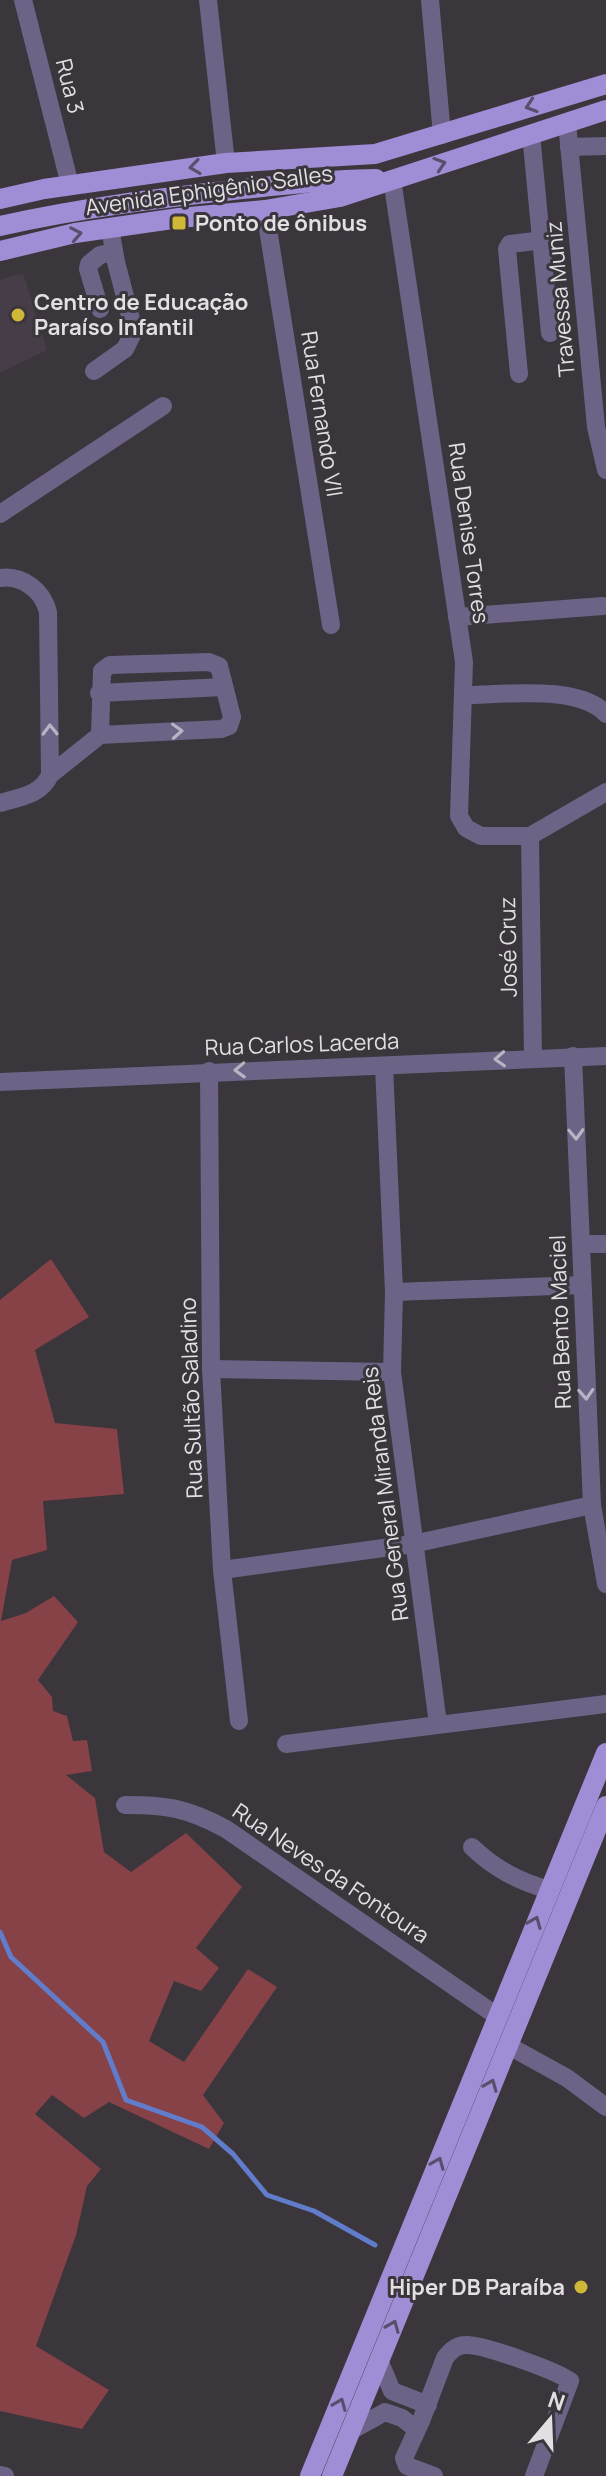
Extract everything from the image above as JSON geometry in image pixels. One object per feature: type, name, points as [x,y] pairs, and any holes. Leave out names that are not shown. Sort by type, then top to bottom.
[{"type":"main road","name":"Avenida Ephigênio Salles","points":[[0,199],[70,185],[226,163],[375,154],[606,84]]},
{"type":"main road","name":"Avenida Ephigênio Salles","points":[[0,251],[75,233],[265,210],[340,197],[606,110]]},
{"type":"main road","points":[[0,226],[55,213],[142,199],[322,182],[392,179]]},
{"type":"main road","points":[[310,2476],[606,1753]]},
{"type":"main road","points":[[332,2476],[507,2045],[599,1840],[606,1806]]},
{"type":"street","name":"Rua 3","points":[[23,0],[70,185]]},
{"type":"street","points":[[208,0],[226,163]]},
{"type":"street","points":[[430,0],[442,135]]},
{"type":"street","name":"Travessa Muniz","points":[[567,123],[596,427],[606,470]]},
{"type":"street","points":[[531,134],[550,333]]},
{"type":"street","points":[[569,147],[606,146]]},
{"type":"street","name":"Rua Denise Torres","points":[[392,179],[464,662],[459,816],[466,828],[481,836],[530,836]]},
{"type":"street","name":"Rua Fernando VII","points":[[265,210],[331,625]]},
{"type":"street","points":[[94,371],[125,349],[134,331],[110,228]]},
{"type":"street","points":[[519,374],[507,249],[510,244],[543,240]]},
{"type":"street","points":[[100,309],[89,264],[100,255],[114,252]]},
{"type":"street","points":[[0,514],[163,406]]},
{"type":"street","points":[[0,578],[10,577],[30,585],[45,599],[48,612],[50,775],[46,786],[0,803]]},
{"type":"street","points":[[457,617],[603,606]]},
{"type":"street","points":[[50,775],[100,735],[221,729],[229,726],[232,717],[219,666],[209,662],[110,665],[102,671],[100,735]]},
{"type":"street","points":[[99,693],[224,687]]},
{"type":"street","points":[[464,695],[580,698],[606,714]]},
{"type":"street","points":[[530,836],[606,792]]},
{"type":"street","name":"José Cruz","points":[[530,836],[533,1058]]},
{"type":"street","name":"Rua Bento Maciel","points":[[573,1056],[592,1505],[606,1584]]},
{"type":"street","name":"Rua Carlos Lacerda","points":[[0,1082],[606,1056]]},
{"type":"street","name":"Rua General Miranda Reis","points":[[384,1066],[394,1292],[392,1372],[438,1724]]},
{"type":"street","name":"Rua Sultão Saladino","points":[[209,1071],[211,1369],[222,1570],[239,1721]]},
{"type":"street","points":[[581,1244],[606,1244]]},
{"type":"street","points":[[394,1292],[581,1285]]},
{"type":"street","points":[[211,1369],[392,1372]]},
{"type":"street","points":[[222,1570],[413,1544],[592,1505]]},
{"type":"street","points":[[286,1744],[606,1704]]},
{"type":"street","name":"Rua Neves da Fontoura","points":[[125,1805],[164,1805],[204,1817],[226,1829],[497,2016]]},
{"type":"street","points":[[472,1847],[494,1867],[526,1883],[549,1890]]},
{"type":"street","points":[[507,2045],[567,2078],[606,2107]]},
{"type":"street","points":[[434,2476],[405,2464],[404,2458],[445,2358],[463,2344],[480,2347],[569,2379],[571,2385],[534,2476]]},
{"type":"street","points":[[349,2432],[385,2412],[392,2391],[379,2360]]},
{"type":"street","points":[[392,2391],[428,2405]]},
{"type":"street","points":[[385,2412],[402,2418],[416,2429]]},
{"type":"shaded area","name":"Centro de Educação Paraíso Infantil","points":[[23,273],[47,350],[0,373],[0,280]]},
{"type":"shaded area","points":[[51,1259],[89,1317],[35,1350],[55,1423],[117,1429],[124,1494],[43,1501],[47,1550],[12,1560],[1,1621],[26,1613],[54,1596],[78,1622],[38,1680],[52,1697],[53,1711],[67,1716],[73,1741],[87,1740],[92,1771],[66,1775],[95,1798],[104,1852],[131,1872],[186,1833],[242,1887],[196,1948],[219,1968],[201,1991],[174,1981],[149,2041],[184,2062],[248,1969],[277,1987],[203,2095],[224,2123],[209,2149],[109,2102],[84,2118],[52,2095],[35,2114],[101,2169],[87,2186],[76,2235],[36,2346],[109,2390],[82,2429],[0,2411],[0,1300]]},
{"type":"waterway","points":[[0,1932],[11,1957],[103,2042],[126,2100],[202,2127],[233,2154],[267,2195],[314,2211],[375,2245]]},
{"type":"place","name":"Ponto de ônibus","points":[[179,223]]},
{"type":"place","name":"Centro de Educação Paraíso Infantil","points":[[18,315]]},
{"type":"place","name":"Hiper DB Paraíba","points":[[581,2287]]}]
